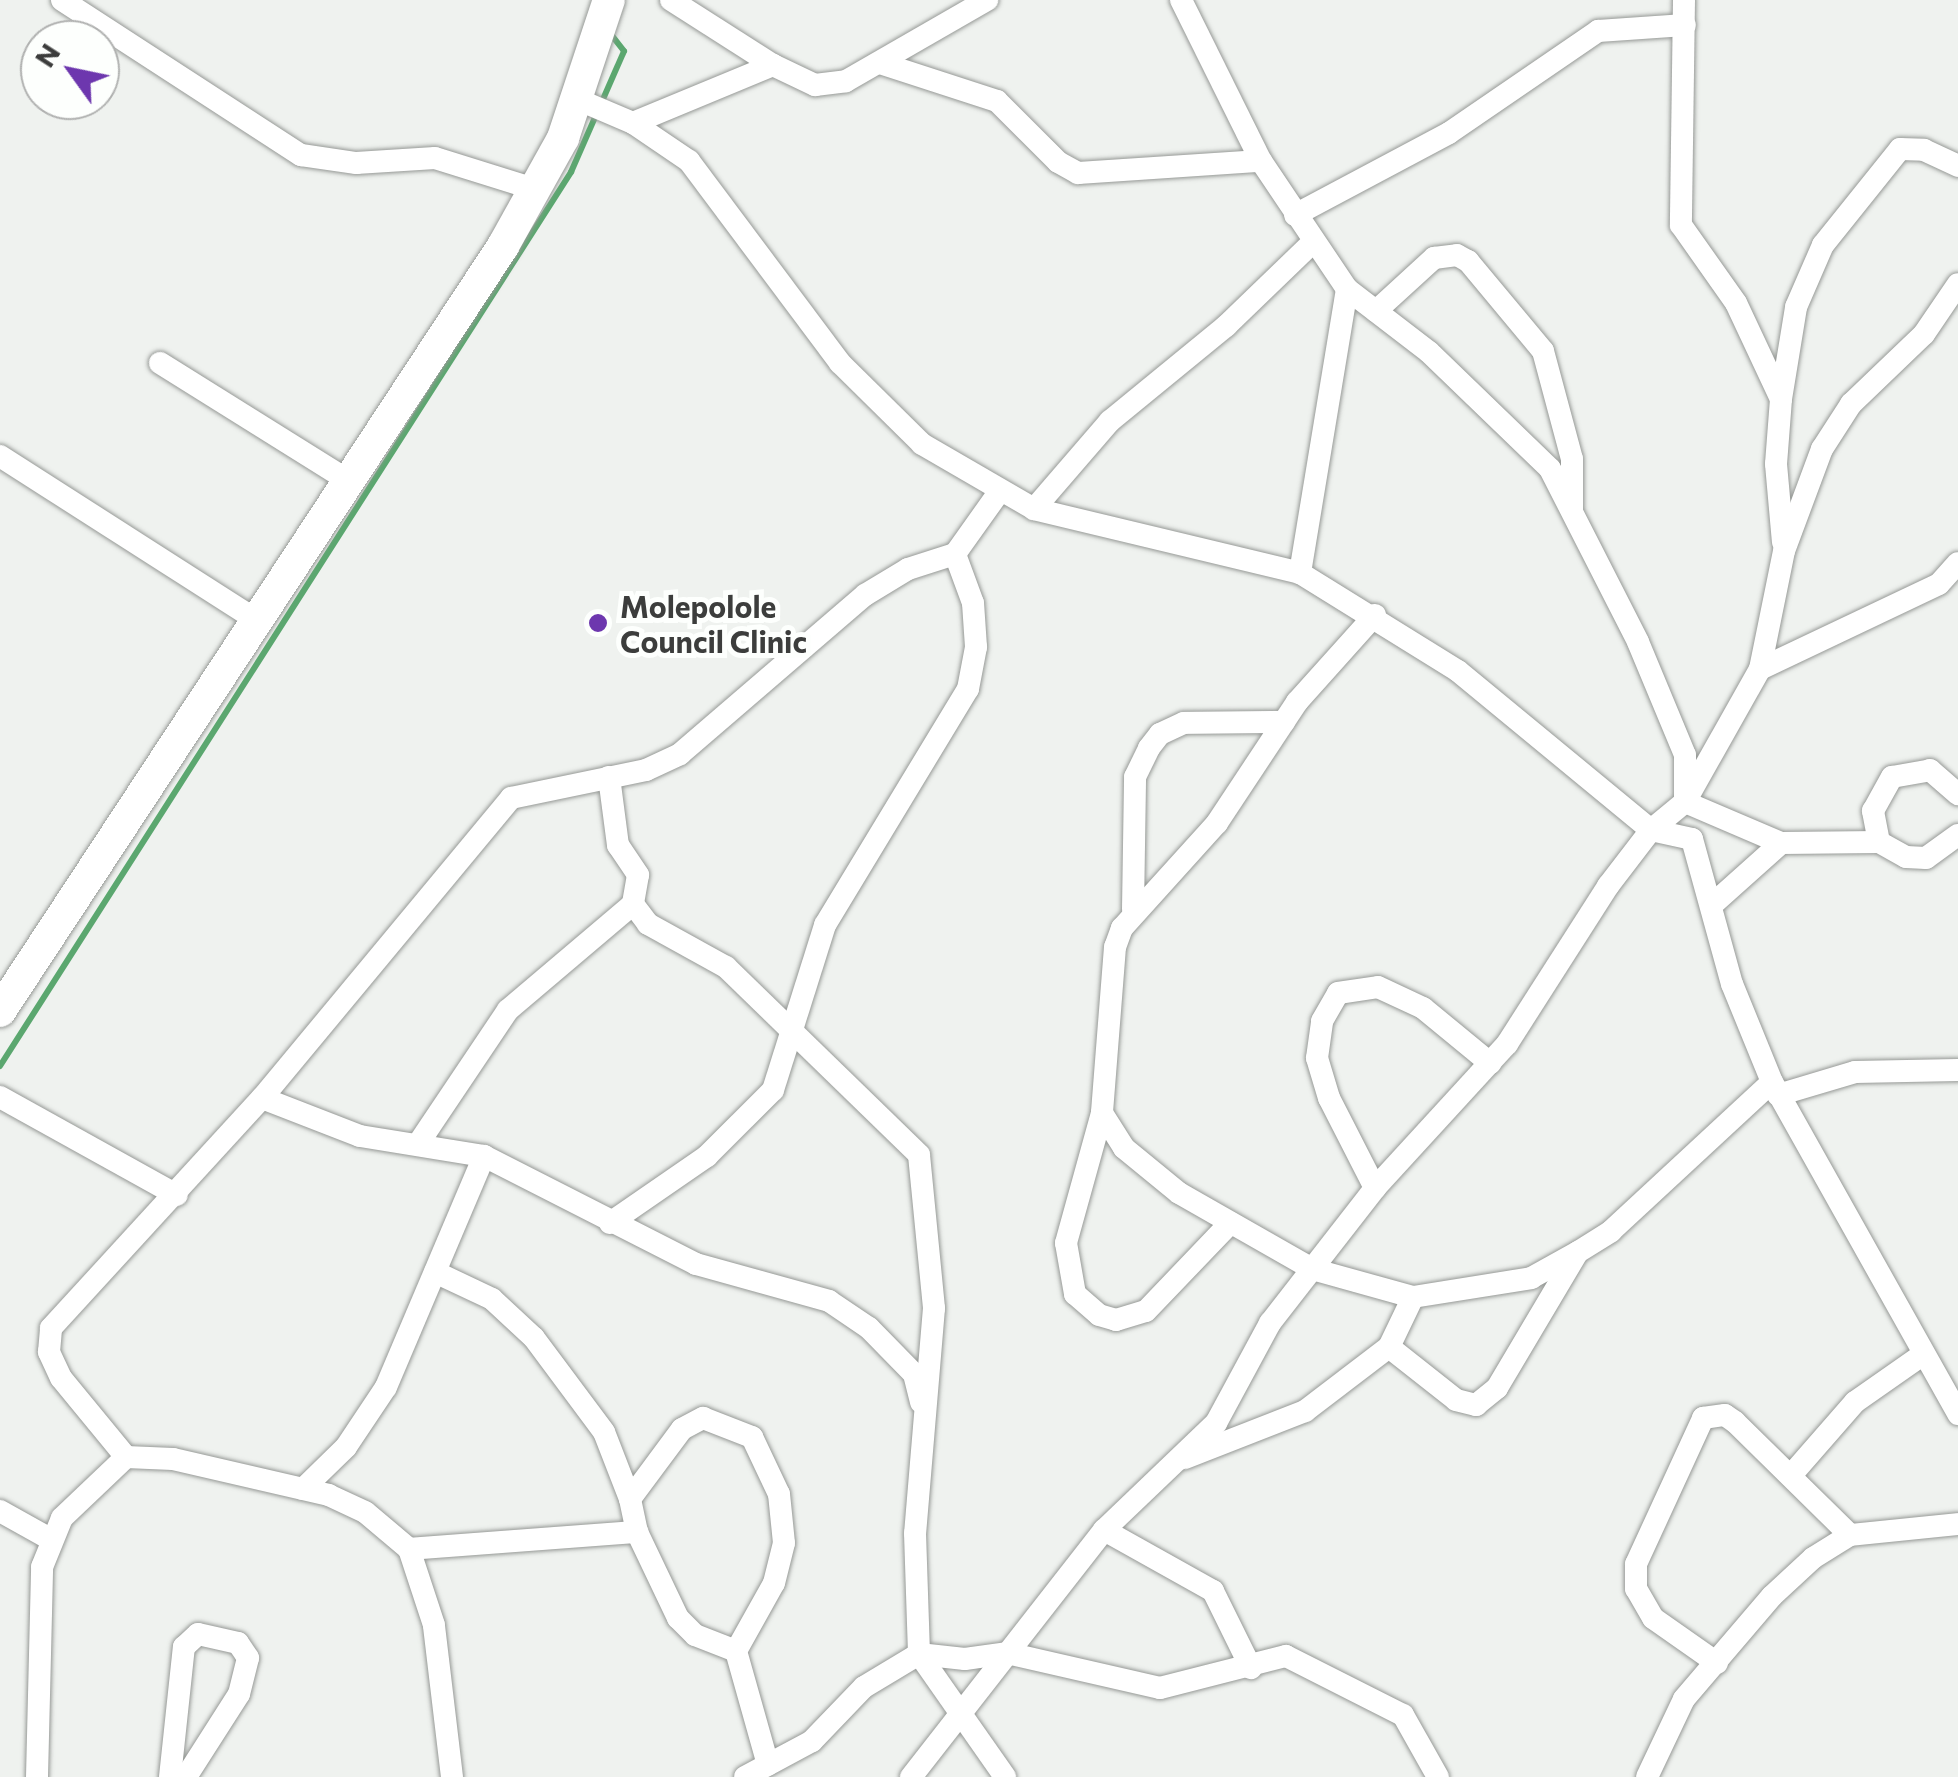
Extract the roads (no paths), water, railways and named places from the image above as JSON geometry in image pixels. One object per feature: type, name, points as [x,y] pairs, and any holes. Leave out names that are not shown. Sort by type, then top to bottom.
[{"type":"street","points":[[62,0],[301,155],[356,163],[435,158],[534,190]]},
{"type":"street","points":[[0,1011],[534,190],[578,100],[609,0]]},
{"type":"street","points":[[671,0],[773,65],[830,86],[880,63],[987,0]]},
{"type":"street","points":[[1181,0],[1261,161],[1346,289],[1529,444],[1572,510],[1685,756],[1685,802]]},
{"type":"street","points":[[1684,0],[1681,226],[1736,303],[1782,398]]},
{"type":"street","points":[[1295,215],[1449,133],[1598,31],[1685,25]]},
{"type":"street","points":[[880,63],[997,101],[1058,162],[1078,173],[1261,161]]},
{"type":"street","points":[[633,123],[773,65]]},
{"type":"street","points":[[578,100],[633,123],[689,161],[870,398],[922,444],[1034,509],[1300,574],[1375,615],[1458,671],[1651,830],[1692,839],[1714,902],[1732,984],[1775,1089],[1958,1414]]},
{"type":"street","points":[[1784,551],[1776,464],[1782,398],[1796,307],[1823,245],[1900,149],[1924,150],[1958,166]]},
{"type":"street","points":[[1034,509],[1110,421],[1226,326],[1313,242]]},
{"type":"street","points":[[1376,312],[1434,258],[1457,255],[1468,262],[1543,351],[1572,459],[1572,510]]},
{"type":"street","points":[[910,1777],[958,1710],[1104,1530],[1182,1460],[1232,1402],[1270,1323],[1375,1188],[1490,1063],[1651,830],[1685,802],[1760,670],[1784,551],[1835,427],[1924,334],[1958,284]]},
{"type":"street","points":[[1300,574],[1346,289]]},
{"type":"street","points":[[160,363],[347,480]]},
{"type":"street","points":[[0,456],[255,620]]},
{"type":"street","points":[[126,1457],[61,1378],[48,1342],[61,1312],[177,1195],[262,1098],[497,810],[532,788],[608,777],[680,754],[865,595],[908,569],[955,554],[999,492]]},
{"type":"street","points":[[610,1223],[707,1156],[774,1090],[825,925],[968,688],[976,648],[972,603],[955,554]]},
{"type":"street","points":[[1760,670],[1949,591],[1958,563]]},
{"type":"street","points":[[1230,1222],[1146,1311],[1116,1320],[1099,1314],[1075,1294],[1066,1242],[1102,1112],[1115,946],[1133,909],[1217,823],[1284,722],[1375,615]]},
{"type":"street","points":[[1133,909],[1135,777],[1148,748],[1172,726],[1184,723],[1284,722]]},
{"type":"street","points":[[1879,842],[1874,811],[1892,777],[1930,770],[1958,794]]},
{"type":"street","points":[[418,1144],[508,1010],[632,904],[638,875],[618,845],[608,777]]},
{"type":"street","points":[[1685,802],[1780,843],[1879,842],[1906,857],[1926,858],[1958,835]]},
{"type":"street","points":[[1714,902],[1780,843]]},
{"type":"street","points":[[632,904],[648,924],[726,967],[919,1156],[934,1308],[915,1533],[919,1654],[1004,1777]]},
{"type":"street","points":[[1375,1188],[1329,1098],[1317,1058],[1322,1021],[1338,993],[1378,986],[1423,1008],[1490,1063]]},
{"type":"street","points":[[1102,1112],[1144,1170],[1230,1222],[1312,1270],[1414,1297],[1532,1278],[1578,1252],[1611,1231],[1775,1089],[1856,1072],[1958,1070]]},
{"type":"street","points":[[0,1098],[177,1195]]},
{"type":"street","points":[[262,1098],[360,1136],[484,1156],[696,1264],[829,1301],[869,1328],[914,1374],[924,1416]]},
{"type":"street","points":[[304,1489],[346,1447],[386,1387],[484,1156]]},
{"type":"street","points":[[1389,1347],[1456,1400],[1476,1405],[1497,1388],[1578,1252]]},
{"type":"street","points":[[435,1272],[492,1298],[534,1338],[604,1432],[630,1499],[637,1532],[678,1618],[695,1635],[736,1651]]},
{"type":"street","points":[[1182,1460],[1305,1411],[1389,1347],[1414,1297]]},
{"type":"street","points":[[1793,1473],[1855,1402],[1922,1355]]},
{"type":"street","points":[[1717,1662],[1640,1602],[1636,1564],[1703,1418],[1724,1415],[1793,1473],[1850,1535]]},
{"type":"street","points":[[630,1499],[682,1428],[703,1418],[752,1437],[780,1494],[784,1542],[765,1603],[736,1651],[768,1765]]},
{"type":"street","points":[[37,1777],[34,1682],[42,1567],[50,1539],[79,1498],[126,1457],[173,1459],[304,1489],[365,1512],[409,1549],[434,1625],[452,1777]]},
{"type":"street","points":[[0,1511],[50,1539]]},
{"type":"street","points":[[1646,1777],[1668,1724],[1772,1596],[1850,1535],[1958,1524]]},
{"type":"street","points":[[1104,1530],[1213,1592],[1251,1668]]},
{"type":"street","points":[[409,1549],[637,1532]]},
{"type":"street","points":[[170,1777],[184,1646],[198,1634],[238,1643],[248,1658],[239,1694],[186,1777]]},
{"type":"street","points":[[744,1777],[812,1741],[864,1687],[919,1654],[965,1659],[1007,1654],[1160,1688],[1251,1668],[1286,1656],[1403,1715],[1438,1777]]},
{"type":"waterway","points":[[0,1066],[571,172],[624,51],[609,32]]},
{"type":"place","name":"Molepolole Council Clinic","points":[[598,623]]}]
